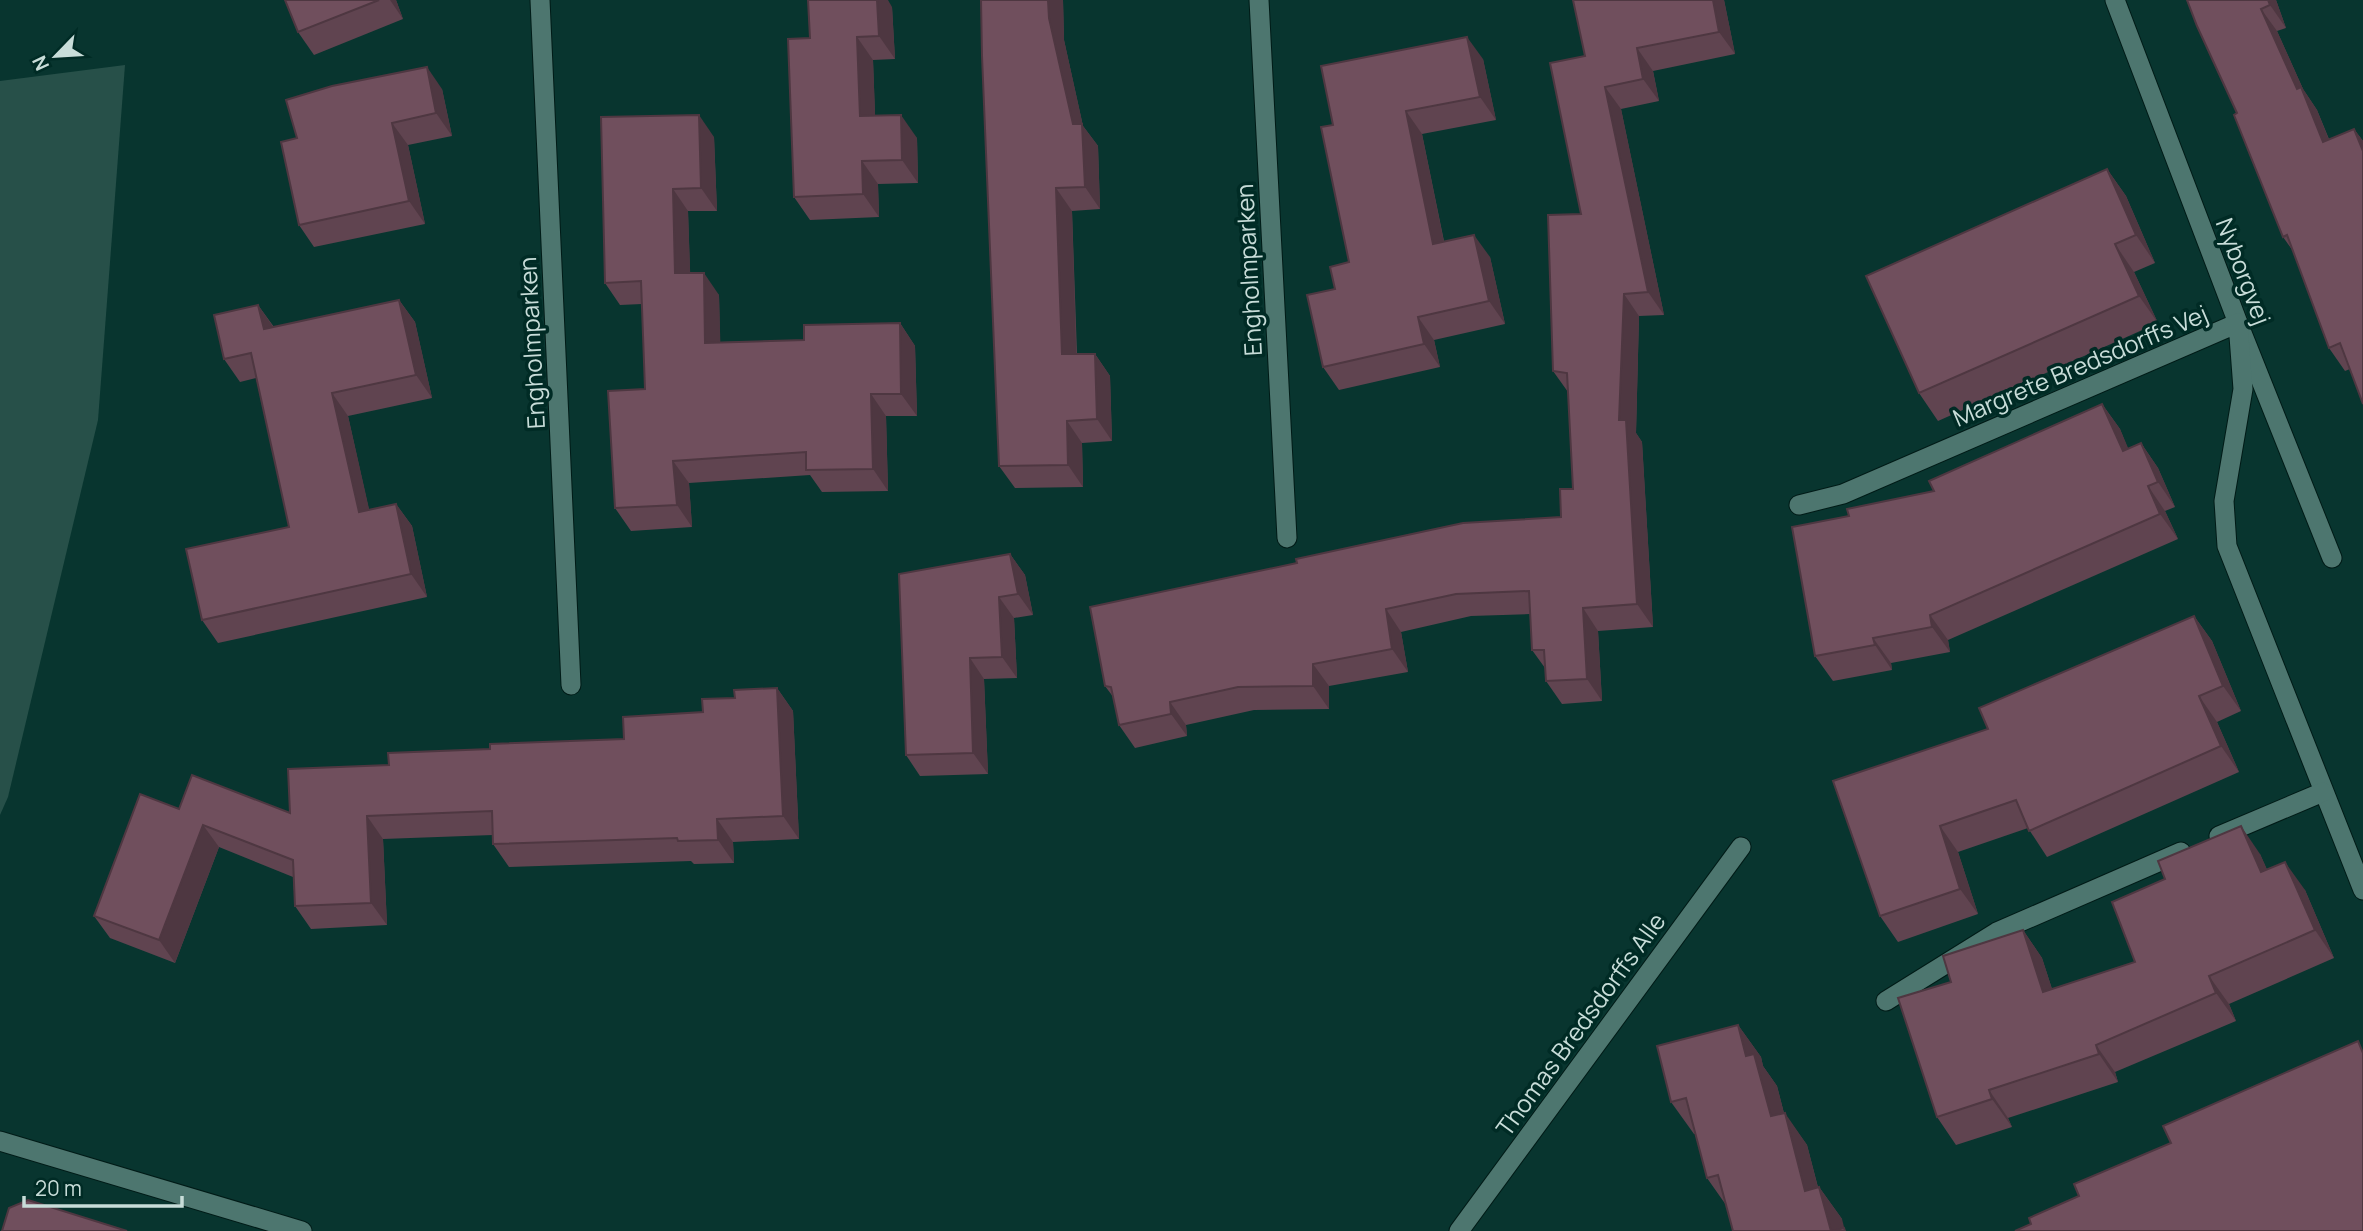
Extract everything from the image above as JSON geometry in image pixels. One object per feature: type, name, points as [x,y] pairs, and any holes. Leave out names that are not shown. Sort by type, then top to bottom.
[{"type":"street","name":"Engholmparken","points":[[540,0],[571,685]]},
{"type":"street","name":"Engholmparken","points":[[1259,0],[1287,538]]},
{"type":"street","name":"Nyborgvej","points":[[2115,0],[2238,323],[2332,558]]},
{"type":"street","name":"Margrete Bredsdorffs Vej","points":[[1799,505],[1843,494],[2238,323],[2243,389],[2224,501],[2227,546],[2363,890]]},
{"type":"street","points":[[1886,1001],[1997,932],[2323,792]]},
{"type":"street","name":"Thomas Bredsdorffs Alle","points":[[1459,1231],[1741,847]]},
{"type":"street","points":[[0,1141],[302,1231]]},
{"type":"shaded area","points":[[125,65],[98,420],[8,797],[0,815],[0,81]]},
{"type":"building","points":[[285,0],[379,0],[298,32]]},
{"type":"building","points":[[808,0],[877,0],[879,36],[857,37],[860,116],[901,115],[902,160],[862,161],[863,194],[794,197],[788,39],[810,38]]},
{"type":"building","points":[[981,0],[1048,0],[1049,18],[1073,124],[1082,124],[1085,187],[1056,188],[1062,354],[1095,354],[1097,419],[1067,421],[1068,465],[999,466]]},
{"type":"building","points":[[1573,0],[1713,0],[1719,32],[1637,48],[1643,79],[1605,87],[1648,292],[1624,294],[1619,420],[1626,420],[1637,604],[1583,608],[1587,679],[1546,681],[1544,650],[1532,650],[1529,591],[1456,594],[1386,609],[1392,649],[1313,664],[1313,686],[1238,687],[1170,702],[1171,714],[1119,725],[1111,687],[1105,686],[1090,607],[1297,563],[1296,559],[1463,523],[1561,517],[1560,489],[1573,489],[1567,373],[1553,371],[1548,215],[1581,214],[1550,63],[1585,56]]},
{"type":"building","points":[[2187,0],[2268,0],[2270,5],[2261,9],[2297,89],[2301,87],[2323,142],[2354,129],[2363,151],[2363,404],[2340,343],[2329,348],[2287,235],[2283,237],[2234,115],[2237,113]]},
{"type":"building","points":[[1467,37],[1480,97],[1406,111],[1433,244],[1474,235],[1489,301],[1418,317],[1424,344],[1323,367],[1307,295],[1335,289],[1330,267],[1349,262],[1321,127],[1333,125],[1321,66]]},
{"type":"building","points":[[427,67],[436,113],[392,123],[409,201],[299,225],[281,142],[297,138],[286,100],[332,86]]},
{"type":"building","points":[[699,115],[701,188],[673,189],[675,273],[704,273],[705,343],[804,340],[804,325],[900,323],[901,394],[871,394],[873,469],[806,470],[806,452],[673,461],[677,505],[615,508],[608,391],[645,389],[641,281],[605,283],[601,117]]},
{"type":"building","points":[[2107,169],[2136,235],[2115,244],[2139,296],[1919,393],[1866,276]]},
{"type":"building","points":[[399,300],[416,375],[332,393],[359,512],[396,504],[411,574],[202,620],[186,549],[289,527],[251,353],[224,359],[214,315],[258,305],[264,329]]},
{"type":"building","points":[[2102,404],[2123,451],[2141,443],[2158,482],[2148,486],[2160,514],[1930,615],[1932,627],[1873,638],[1875,645],[1815,656],[1792,527],[1849,516],[1847,509],[1934,491],[1929,481]]},
{"type":"building","points":[[1010,554],[1018,594],[999,597],[1002,657],[970,658],[973,753],[906,755],[899,574]]},
{"type":"building","points":[[2194,616],[2223,686],[2199,696],[2221,746],[2029,831],[2016,800],[1940,826],[1960,889],[1880,916],[1833,781],[1988,729],[1979,708]]},
{"type":"building","points":[[777,688],[783,816],[717,819],[718,840],[678,841],[677,838],[493,844],[492,811],[367,816],[371,903],[295,906],[293,860],[203,825],[159,940],[94,916],[140,794],[179,809],[192,775],[290,813],[288,769],[389,765],[388,753],[490,749],[490,744],[624,739],[623,717],[703,712],[702,699],[735,698],[734,690]]},
{"type":"building","points":[[2241,826],[2261,872],[2285,862],[2315,930],[2209,976],[2216,993],[2096,1045],[2099,1054],[1989,1090],[1992,1099],[1937,1117],[1898,998],[1951,982],[1943,956],[2023,930],[2043,992],[2135,962],[2112,902],[2165,879],[2158,861]]},
{"type":"building","points":[[1738,1025],[1746,1056],[1754,1054],[1771,1116],[1785,1113],[1805,1191],[1819,1187],[1831,1231],[1733,1231],[1718,1175],[1707,1178],[1686,1098],[1671,1102],[1657,1046]]},
{"type":"building","points":[[2358,1041],[2363,1053],[2363,1231],[2015,1231],[2031,1224],[2029,1218],[2079,1196],[2074,1184],[2171,1143],[2163,1126]]},
{"type":"building","points":[[28,1200],[127,1231],[2,1231],[9,1208]]}]
